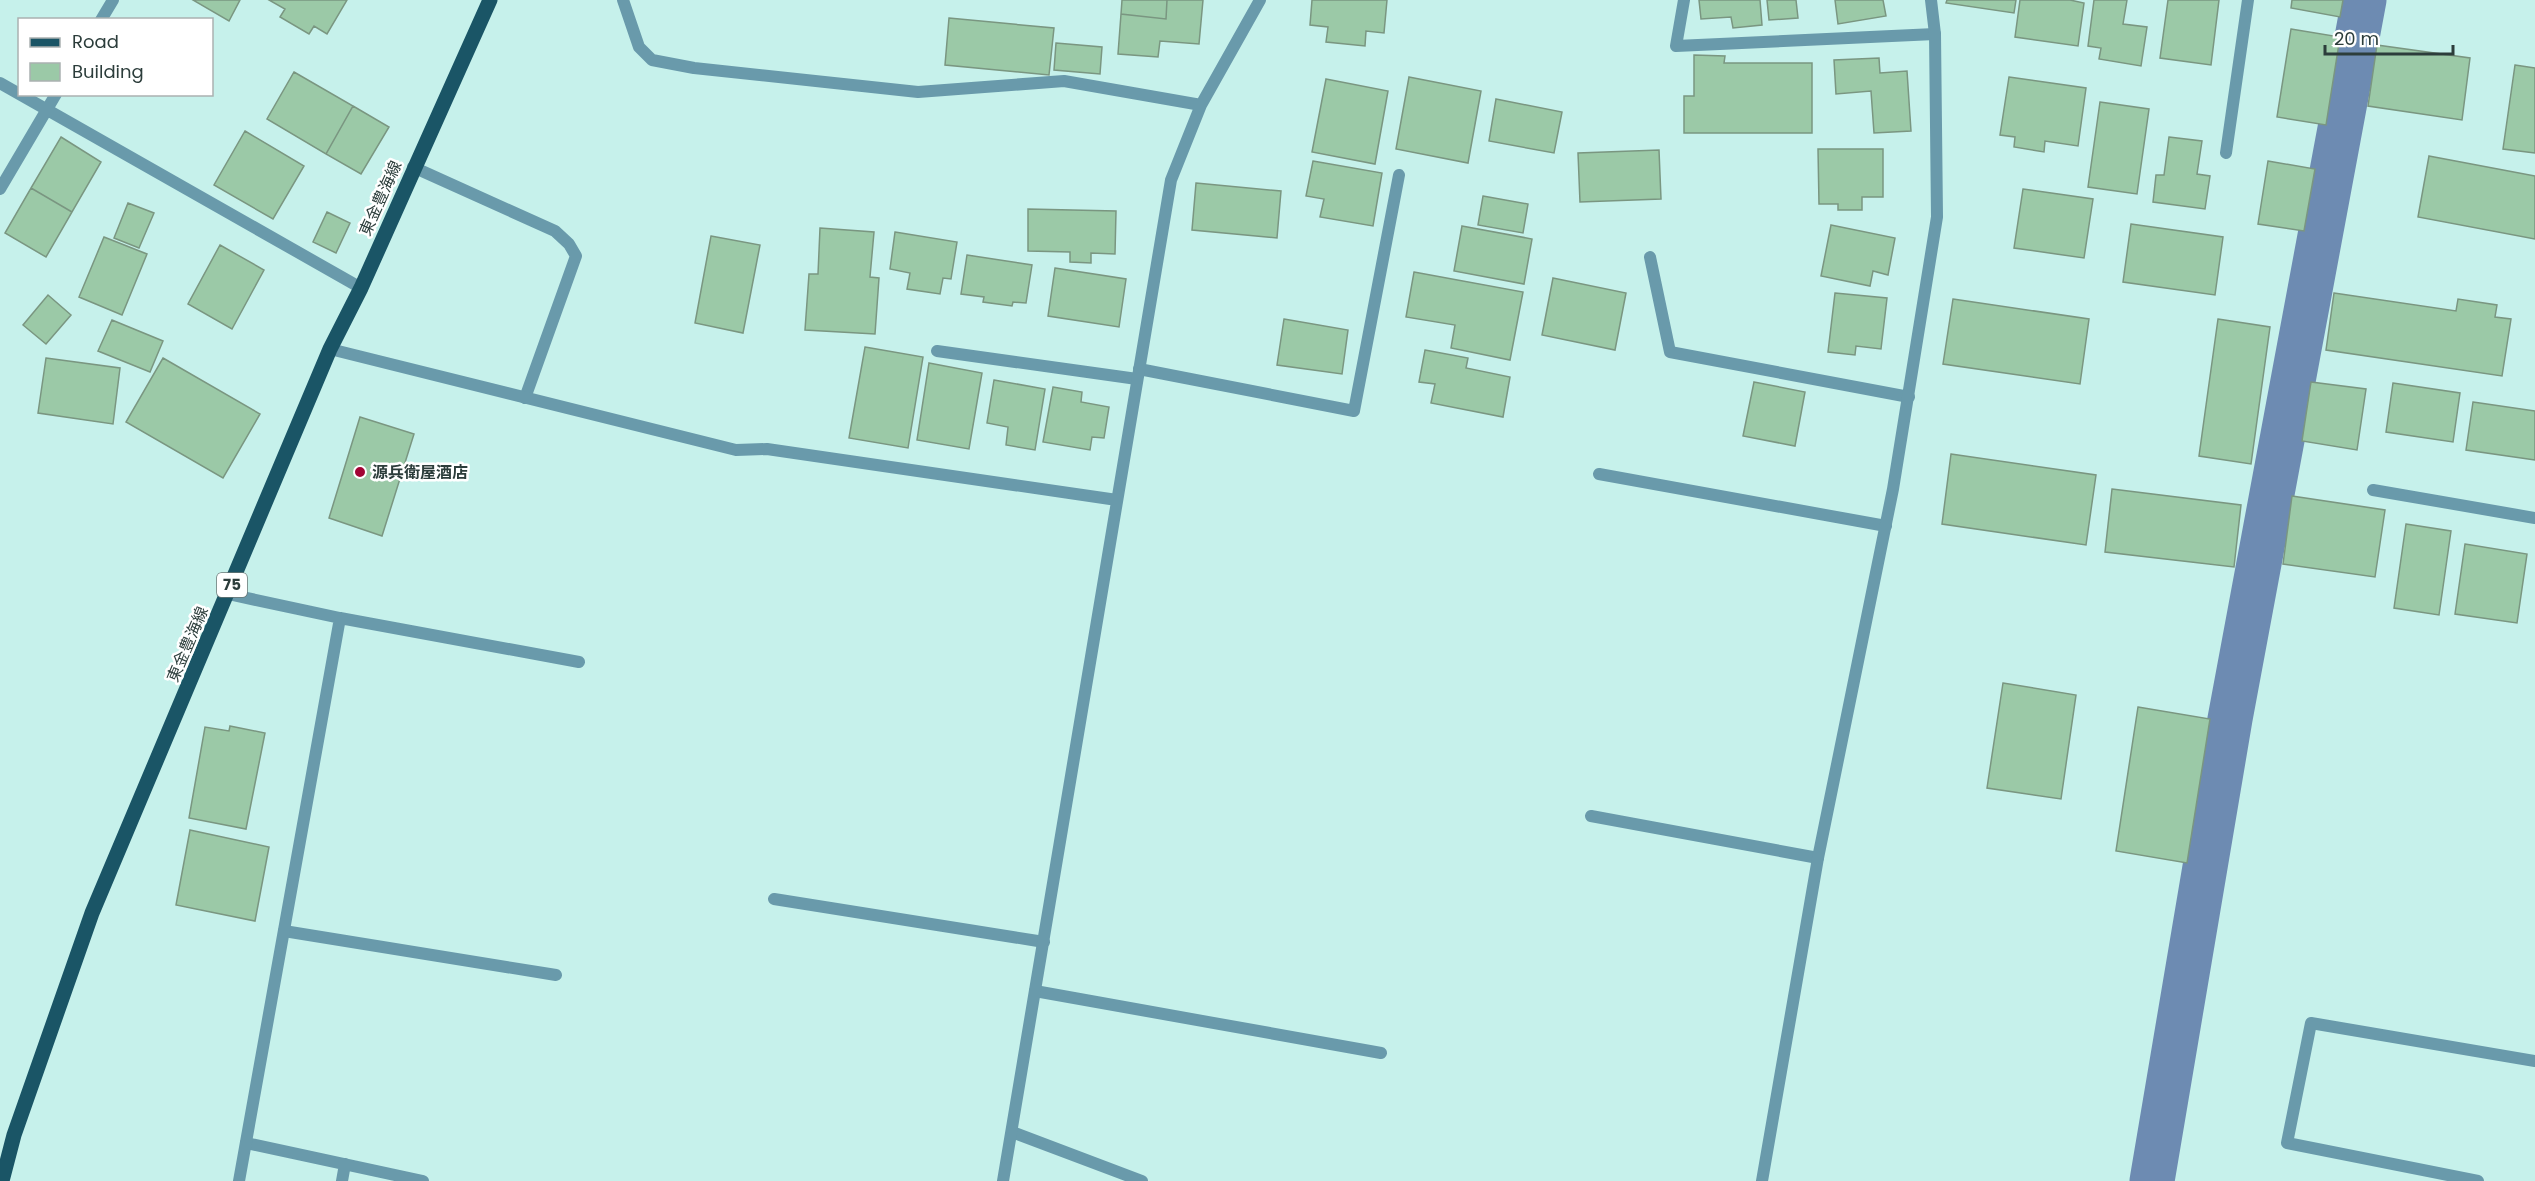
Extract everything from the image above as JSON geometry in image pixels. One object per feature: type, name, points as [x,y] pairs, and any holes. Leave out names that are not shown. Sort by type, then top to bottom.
[{"type":"main road","name":"東金豊海線","points":[[2,1181],[14,1135],[92,913],[330,349],[361,288],[413,167],[490,0]]},
{"type":"street","points":[[103,18],[113,0]]},
{"type":"street","points":[[623,0],[639,47],[645,54],[652,60],[694,68],[918,92],[1064,81],[1201,105]]},
{"type":"street","points":[[1003,1181],[1171,180],[1201,105],[1260,0]]},
{"type":"street","points":[[1684,0],[1676,46],[1935,33]]},
{"type":"street","points":[[1762,1181],[1818,858],[1886,526],[1937,217],[1935,33],[1930,0]]},
{"type":"street","points":[[2226,153],[2248,0]]},
{"type":"street","points":[[0,83],[18,93]]},
{"type":"street","points":[[23,96],[361,288]]},
{"type":"street","points":[[0,189],[55,96]]},
{"type":"street","points":[[413,167],[555,231],[569,244],[576,256],[525,398]]},
{"type":"street","points":[[937,351],[1138,374],[1354,411],[1399,175]]},
{"type":"street","points":[[1650,257],[1670,352],[1909,397]]},
{"type":"street","points":[[330,349],[736,450],[767,449],[1117,500]]},
{"type":"street","points":[[1599,474],[1886,526]]},
{"type":"street","points":[[2373,490],[2535,518]]},
{"type":"street","points":[[228,594],[340,618],[579,662]]},
{"type":"street","points":[[239,1181],[340,618]]},
{"type":"street","points":[[1591,816],[1818,858]]},
{"type":"street","points":[[774,898],[1044,942]]},
{"type":"street","points":[[284,931],[556,975]]},
{"type":"street","points":[[1035,991],[1381,1053]]},
{"type":"street","points":[[2478,1181],[2287,1143],[2311,1023],[2535,1061]]},
{"type":"street","points":[[1012,1132],[1114,1176],[1142,1181]]},
{"type":"street","points":[[246,1143],[423,1181]]},
{"type":"street","points":[[342,1181],[345,1164]]},
{"type":"building","points":[[193,0],[240,0],[229,21]]},
{"type":"building","points":[[269,0],[347,0],[327,34],[314,26],[309,34],[280,17],[285,9]]},
{"type":"building","points":[[1122,0],[1167,0],[1166,19],[1121,14]]},
{"type":"building","points":[[1167,0],[1203,0],[1199,44],[1160,41],[1158,57],[1118,54],[1121,14],[1166,19]]},
{"type":"building","points":[[1312,0],[1387,0],[1384,33],[1366,31],[1365,46],[1326,42],[1328,27],[1310,25]]},
{"type":"building","points":[[1699,0],[1760,0],[1762,25],[1733,28],[1731,17],[1701,19]]},
{"type":"building","points":[[1767,0],[1796,0],[1798,18],[1769,20]]},
{"type":"building","points":[[1835,0],[1883,0],[1886,16],[1838,24]]},
{"type":"building","points":[[1947,0],[2016,0],[2014,13],[1946,3]]},
{"type":"building","points":[[2020,0],[2070,0],[2084,3],[2078,46],[2015,37]]},
{"type":"building","points":[[2094,0],[2127,0],[2123,24],[2147,27],[2141,66],[2099,59],[2101,48],[2088,46]]},
{"type":"building","points":[[2168,0],[2219,0],[2211,65],[2160,58]]},
{"type":"building","points":[[2292,0],[2343,0],[2340,17],[2291,8]]},
{"type":"building","points":[[949,18],[1054,28],[1049,75],[945,65]]},
{"type":"building","points":[[2291,29],[2340,37],[2326,125],[2277,117]]},
{"type":"building","points":[[1056,43],[1102,47],[1100,74],[1054,70]]},
{"type":"building","points":[[2377,45],[2470,58],[2462,120],[2368,106]]},
{"type":"building","points":[[1694,55],[1725,56],[1724,63],[1812,63],[1812,133],[1684,133],[1684,96],[1694,96]]},
{"type":"building","points":[[1879,58],[1880,73],[1907,71],[1911,131],[1874,133],[1871,91],[1836,94],[1834,60]]},
{"type":"building","points":[[2515,65],[2535,68],[2535,153],[2503,149]]},
{"type":"building","points":[[294,72],[353,106],[326,154],[267,119]]},
{"type":"building","points":[[1409,77],[1481,91],[1468,163],[1396,149]]},
{"type":"building","points":[[2009,77],[2086,88],[2078,146],[2045,141],[2044,152],[2014,147],[2015,137],[2000,135]]},
{"type":"building","points":[[1326,79],[1388,91],[1375,164],[1312,152]]},
{"type":"building","points":[[1496,99],[1562,112],[1554,153],[1489,141]]},
{"type":"building","points":[[2100,102],[2149,109],[2137,194],[2088,187]]},
{"type":"building","points":[[353,106],[389,127],[361,174],[326,154]]},
{"type":"building","points":[[245,131],[304,166],[273,219],[214,185]]},
{"type":"building","points":[[61,137],[101,162],[72,212],[31,188]]},
{"type":"building","points":[[2169,137],[2202,141],[2197,174],[2210,176],[2205,209],[2153,202],[2156,175],[2164,175]]},
{"type":"building","points":[[1818,149],[1883,149],[1883,197],[1862,197],[1862,210],[1838,210],[1838,204],[1819,204]]},
{"type":"building","points":[[1659,150],[1661,199],[1580,202],[1578,153]]},
{"type":"building","points":[[2429,156],[2535,176],[2535,239],[2418,217]]},
{"type":"building","points":[[1313,161],[1382,173],[1373,226],[1320,217],[1324,199],[1306,196]]},
{"type":"building","points":[[2268,161],[2315,169],[2304,231],[2258,224]]},
{"type":"building","points":[[1196,183],[1281,191],[1277,238],[1192,230]]},
{"type":"building","points":[[31,188],[72,212],[46,257],[5,233]]},
{"type":"building","points":[[2023,189],[2093,199],[2084,258],[2014,248]]},
{"type":"building","points":[[1483,196],[1528,204],[1523,233],[1478,225]]},
{"type":"building","points":[[128,203],[154,213],[139,248],[114,238]]},
{"type":"building","points":[[1028,209],[1116,211],[1115,254],[1091,253],[1091,263],[1070,262],[1070,252],[1028,251]]},
{"type":"building","points":[[327,212],[350,223],[336,253],[313,242]]},
{"type":"building","points":[[2131,224],[2223,237],[2215,295],[2123,282]]},
{"type":"building","points":[[1831,225],[1895,238],[1888,275],[1873,271],[1870,286],[1821,276]]},
{"type":"building","points":[[1462,226],[1532,239],[1524,284],[1454,271]]},
{"type":"building","points":[[820,228],[874,232],[870,277],[879,278],[875,334],[805,330],[809,274],[818,274]]},
{"type":"building","points":[[895,232],[957,242],[951,279],[943,278],[940,294],[907,289],[910,273],[890,269]]},
{"type":"building","points":[[711,236],[760,245],[743,333],[695,323]]},
{"type":"building","points":[[104,237],[147,254],[122,315],[79,297]]},
{"type":"building","points":[[220,245],[264,270],[232,329],[188,304]]},
{"type":"building","points":[[967,255],[1032,265],[1026,303],[1013,302],[1012,306],[983,302],[984,297],[961,294]]},
{"type":"building","points":[[1055,268],[1126,279],[1119,327],[1048,316]]},
{"type":"building","points":[[1414,272],[1523,292],[1510,360],[1451,348],[1455,325],[1406,317]]},
{"type":"building","points":[[1553,278],[1626,293],[1615,350],[1542,335]]},
{"type":"building","points":[[1835,293],[1887,298],[1881,349],[1856,346],[1855,355],[1828,352]]},
{"type":"building","points":[[2334,293],[2456,311],[2458,299],[2497,305],[2495,317],[2511,319],[2502,376],[2326,350]]},
{"type":"building","points":[[48,295],[71,315],[46,344],[23,325]]},
{"type":"building","points":[[1953,299],[2089,319],[2080,384],[1943,364]]},
{"type":"building","points":[[1284,319],[1348,330],[1342,374],[1277,365]]},
{"type":"building","points":[[2218,319],[2270,327],[2251,464],[2199,456]]},
{"type":"building","points":[[112,320],[163,341],[150,372],[98,351]]},
{"type":"building","points":[[865,347],[923,357],[908,448],[849,438]]},
{"type":"building","points":[[1425,350],[1468,358],[1466,368],[1510,377],[1503,417],[1431,403],[1435,384],[1419,382]]},
{"type":"building","points":[[46,358],[120,368],[113,424],[38,413]]},
{"type":"building","points":[[163,358],[260,414],[223,478],[126,422]]},
{"type":"building","points":[[929,363],[982,373],[969,449],[917,440]]},
{"type":"building","points":[[994,380],[1045,389],[1035,450],[1006,445],[1008,427],[987,423]]},
{"type":"building","points":[[1754,382],[1805,392],[1795,446],[1743,436]]},
{"type":"building","points":[[2311,382],[2366,389],[2357,450],[2302,441]]},
{"type":"building","points":[[2393,383],[2460,393],[2453,442],[2386,432]]},
{"type":"building","points":[[1053,387],[1082,392],[1081,402],[1109,407],[1104,438],[1092,437],[1090,450],[1043,442]]},
{"type":"building","points":[[2473,402],[2535,411],[2535,460],[2466,450]]},
{"type":"building","points":[[360,417],[414,434],[382,536],[329,518]]},
{"type":"building","points":[[1951,454],[2096,475],[2086,545],[1942,524]]},
{"type":"building","points":[[2112,489],[2241,505],[2234,567],[2105,552]]},
{"type":"building","points":[[2292,496],[2385,510],[2375,577],[2283,564]]},
{"type":"building","points":[[2406,524],[2451,531],[2439,615],[2394,608]]},
{"type":"building","points":[[2465,544],[2527,554],[2517,623],[2455,614]]},
{"type":"building","points":[[2003,683],[2076,695],[2061,799],[1987,788]]},
{"type":"building","points":[[2138,707],[2210,719],[2187,863],[2116,851]]},
{"type":"building","points":[[230,726],[265,733],[246,829],[189,818],[205,727],[229,731]]},
{"type":"building","points":[[190,830],[269,847],[255,921],[176,905]]},
{"type":"waterway","points":[[2152,1181],[2230,719],[2364,0]]},
{"type":"place","name":"源兵衛屋酒店","points":[[360,472]]}]
